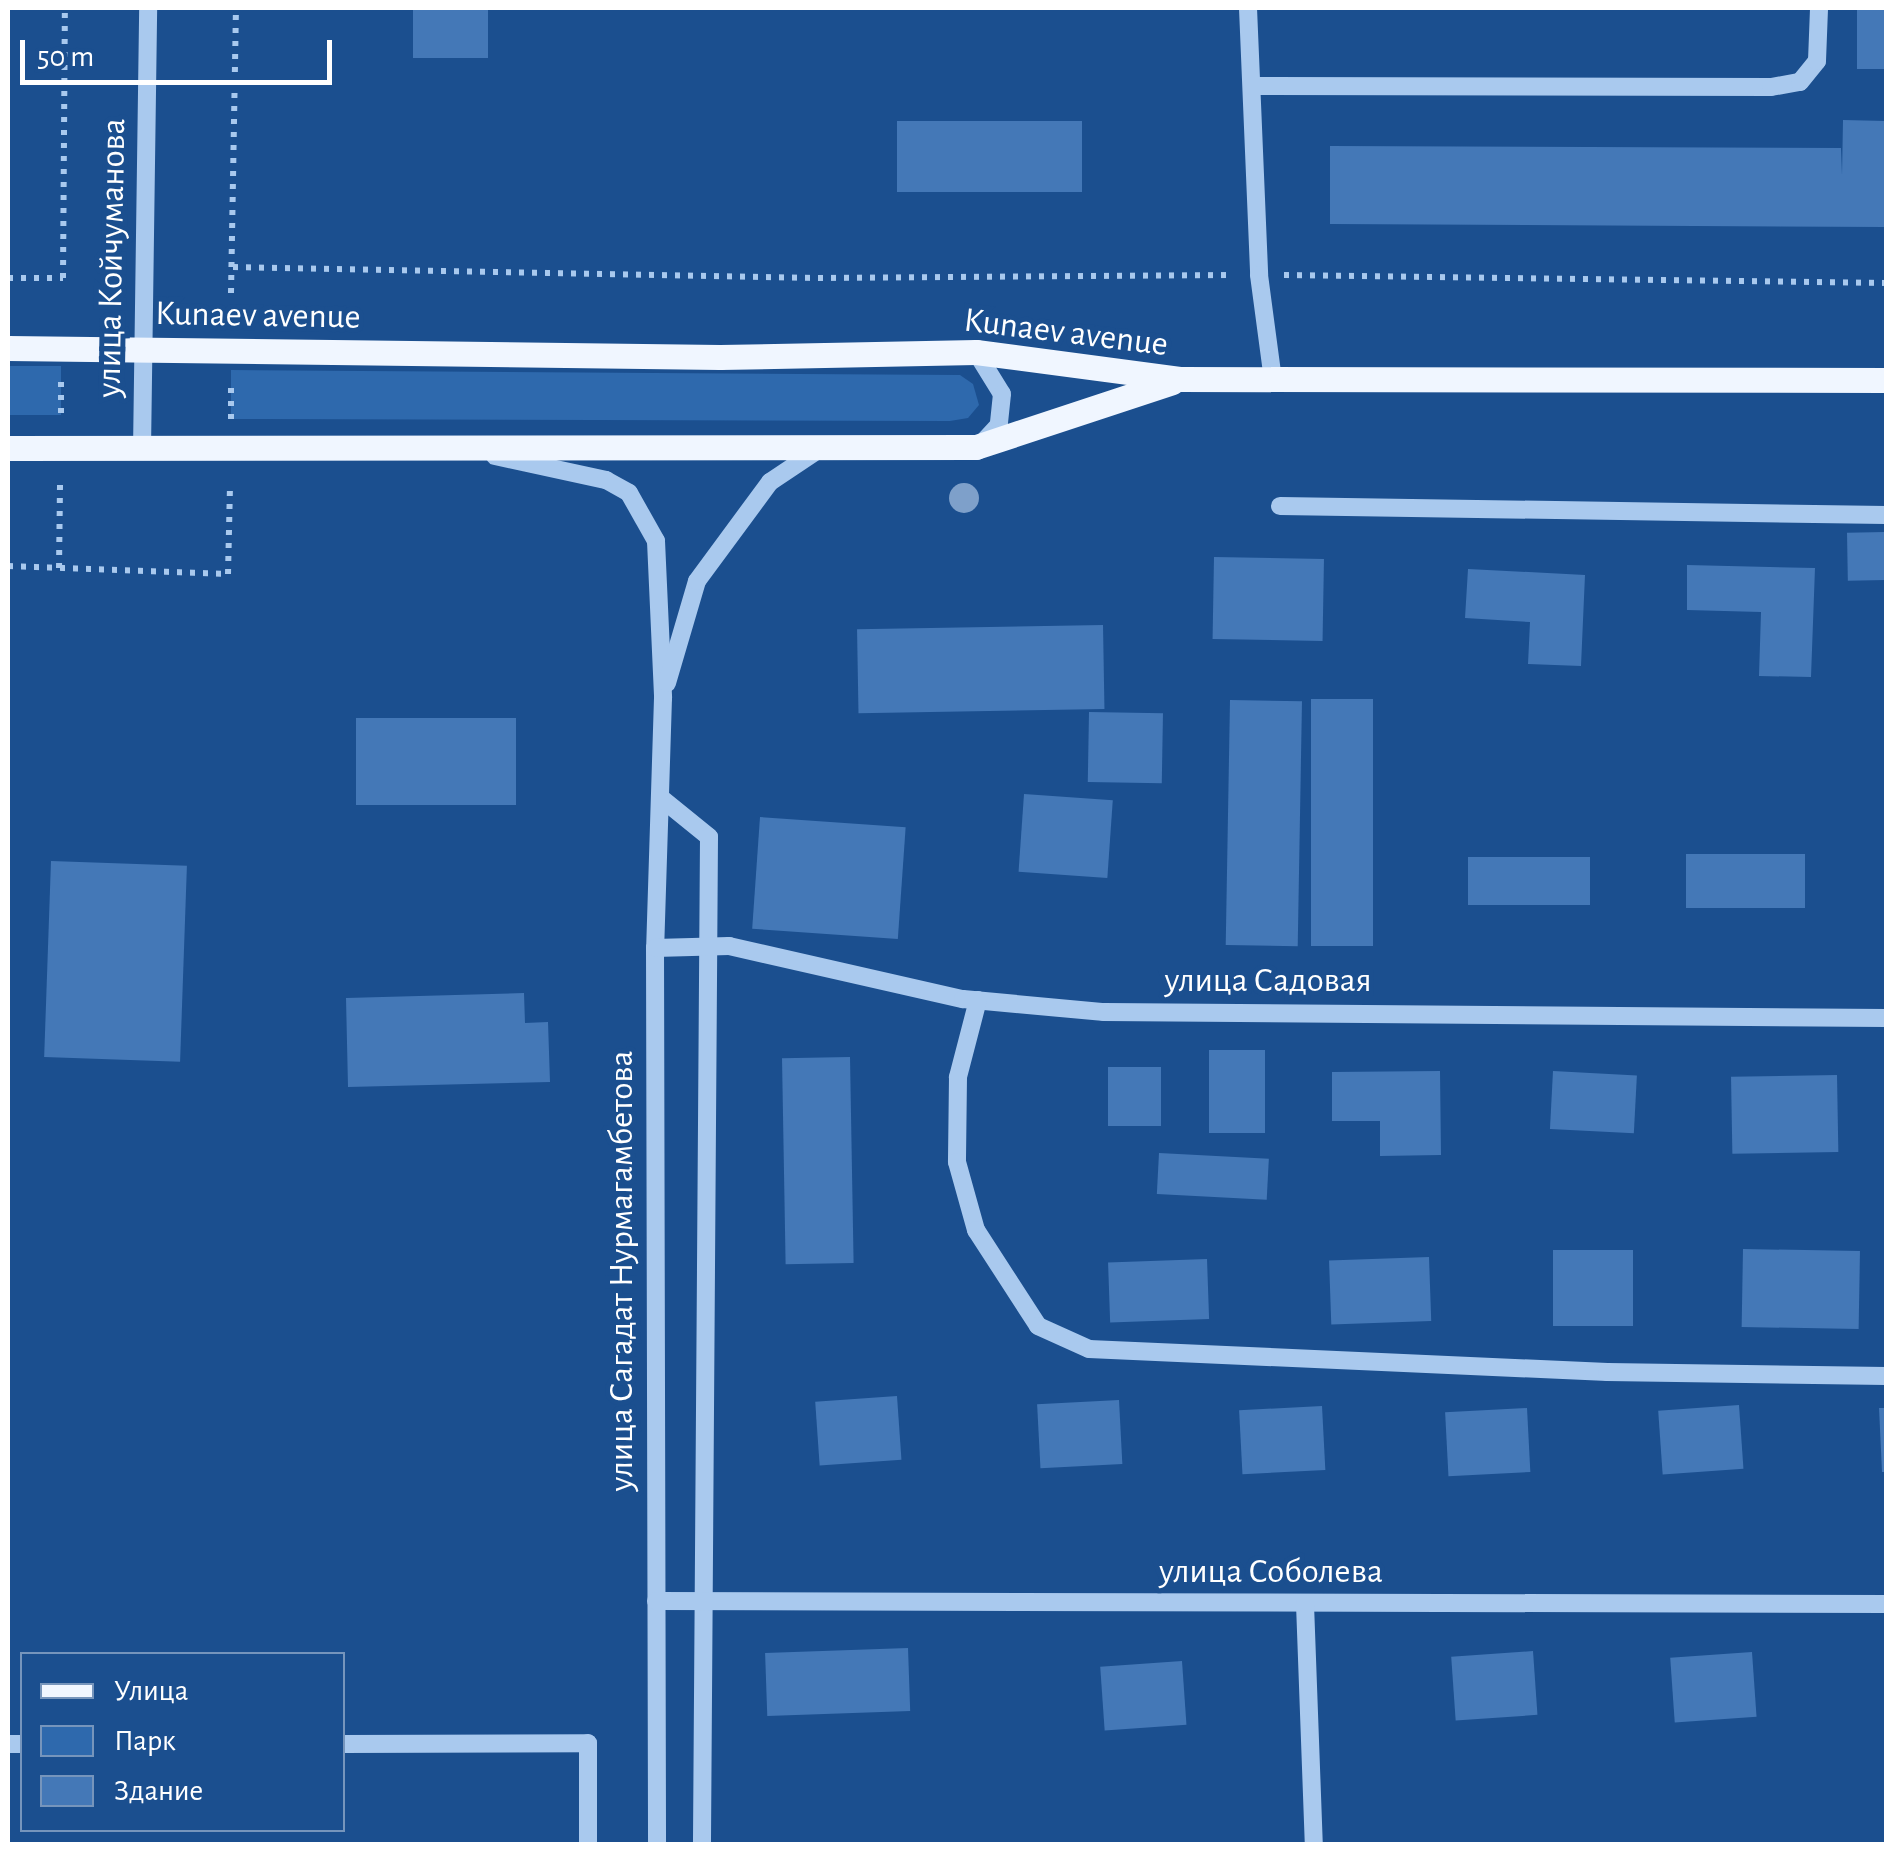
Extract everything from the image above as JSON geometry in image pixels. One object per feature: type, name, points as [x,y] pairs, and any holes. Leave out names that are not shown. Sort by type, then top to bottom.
[{"type":"main road","name":"Kunaev avenue","points":[[8,348],[720,357],[976,352],[1181,379]]},
{"type":"main road","name":"Kunaev avenue","points":[[8,448],[976,447],[1181,379]]},
{"type":"main road","points":[[1181,379],[1886,380]]},
{"type":"street","name":"улица Койчуманова","points":[[142,450],[148,8]]},
{"type":"street","points":[[1248,8],[1259,275],[1274,380]]},
{"type":"street","points":[[1252,86],[1771,87],[1800,82],[1817,61],[1819,8]]},
{"type":"street","points":[[976,352],[1002,394],[998,425],[976,447]]},
{"type":"street","name":"улица Сагадат Нурмагамбетова","points":[[458,449],[606,480],[630,493],[656,542],[663,698],[655,948],[657,1844]]},
{"type":"street","name":"улица Сагадат Нурмагамбетова","points":[[663,698],[697,582],[770,482],[818,450]]},
{"type":"street","points":[[1280,506],[1886,515]]},
{"type":"street","points":[[661,798],[710,837],[706,947],[702,1844]]},
{"type":"street","name":"улица Садовая","points":[[655,948],[706,947],[978,1000],[1104,1012],[1886,1018]]},
{"type":"street","points":[[978,1000],[958,1076],[957,1162],[976,1230],[1038,1326],[1090,1349],[1607,1372],[1886,1376]]},
{"type":"street","name":"улица Соболева","points":[[656,1600],[1886,1604]]},
{"type":"street","points":[[1305,1604],[1314,1844]]},
{"type":"street","points":[[345,1744],[588,1743],[588,1844]]},
{"type":"path","points":[[8,278],[63,278],[65,8]]},
{"type":"path","points":[[231,292],[236,8]]},
{"type":"path","points":[[233,266],[818,278],[1259,275],[1886,283]]},
{"type":"path","points":[[61,366],[62,416]]},
{"type":"path","points":[[230,419],[231,370]]},
{"type":"path","points":[[59,568],[60,484]]},
{"type":"path","points":[[8,566],[228,574],[230,487]]},
{"type":"green space","points":[[8,366],[61,366],[61,415],[8,415]]},
{"type":"green space","points":[[231,370],[960,375],[973,384],[979,405],[968,418],[950,421],[231,419]]},
{"type":"building","points":[[413,8],[488,8],[488,58],[413,58]]},
{"type":"building","points":[[1857,8],[1886,8],[1886,69],[1857,69]]},
{"type":"building","points":[[1843,120],[1886,121],[1886,227],[1330,224],[1330,146],[1841,148],[1842,175]]},
{"type":"building","points":[[897,121],[1082,121],[1082,192],[897,192]]},
{"type":"building","points":[[1885,532],[1886,580],[1848,581],[1847,533]]},
{"type":"building","points":[[1214,557],[1324,559],[1323,641],[1213,639]]},
{"type":"building","points":[[1687,565],[1815,568],[1811,677],[1759,676],[1761,612],[1687,610]]},
{"type":"building","points":[[1468,569],[1585,575],[1581,666],[1528,664],[1530,622],[1465,618]]},
{"type":"building","points":[[1103,625],[1104,709],[859,713],[857,629]]},
{"type":"building","points":[[1311,699],[1373,699],[1373,946],[1311,946]]},
{"type":"building","points":[[1230,700],[1302,701],[1298,946],[1226,945]]},
{"type":"building","points":[[1089,712],[1163,713],[1162,783],[1088,782]]},
{"type":"building","points":[[356,718],[516,718],[516,805],[356,805]]},
{"type":"building","points":[[1024,794],[1113,800],[1107,878],[1019,872]]},
{"type":"building","points":[[760,817],[906,827],[898,939],[752,929]]},
{"type":"building","points":[[1686,854],[1805,854],[1805,908],[1686,908]]},
{"type":"building","points":[[1468,857],[1590,857],[1590,905],[1468,905]]},
{"type":"building","points":[[51,861],[187,866],[180,1062],[44,1057]]},
{"type":"building","points":[[524,993],[525,1023],[548,1022],[550,1082],[348,1087],[346,998]]},
{"type":"building","points":[[1209,1050],[1265,1050],[1265,1133],[1209,1133]]},
{"type":"building","points":[[850,1057],[854,1263],[786,1264],[782,1058]]},
{"type":"building","points":[[1108,1067],[1161,1067],[1161,1126],[1108,1126]]},
{"type":"building","points":[[1440,1071],[1441,1155],[1380,1156],[1380,1121],[1332,1121],[1332,1072]]},
{"type":"building","points":[[1553,1071],[1637,1075],[1634,1133],[1550,1129]]},
{"type":"building","points":[[1837,1075],[1838,1152],[1732,1154],[1731,1077]]},
{"type":"building","points":[[1159,1153],[1269,1159],[1267,1200],[1157,1194]]},
{"type":"building","points":[[1743,1249],[1860,1251],[1859,1329],[1742,1327]]},
{"type":"building","points":[[1553,1250],[1633,1250],[1633,1326],[1553,1326]]},
{"type":"building","points":[[1429,1257],[1431,1321],[1331,1324],[1329,1260]]},
{"type":"building","points":[[1207,1259],[1209,1319],[1110,1322],[1108,1262]]},
{"type":"building","points":[[897,1396],[901,1460],[820,1466],[815,1402]]},
{"type":"building","points":[[1119,1400],[1122,1464],[1040,1468],[1037,1404]]},
{"type":"building","points":[[1739,1405],[1743,1469],[1663,1474],[1658,1411]]},
{"type":"building","points":[[1322,1406],[1325,1470],[1242,1474],[1239,1410]]},
{"type":"building","points":[[1527,1408],[1530,1472],[1448,1476],[1445,1412]]},
{"type":"building","points":[[1879,1408],[1886,1408],[1886,1472],[1882,1472]]},
{"type":"building","points":[[908,1648],[910,1711],[767,1716],[765,1653]]},
{"type":"building","points":[[1533,1651],[1537,1715],[1456,1721],[1451,1657]]},
{"type":"building","points":[[1752,1652],[1757,1717],[1675,1723],[1670,1658]]},
{"type":"building","points":[[1182,1661],[1186,1725],[1105,1731],[1100,1667]]}]
